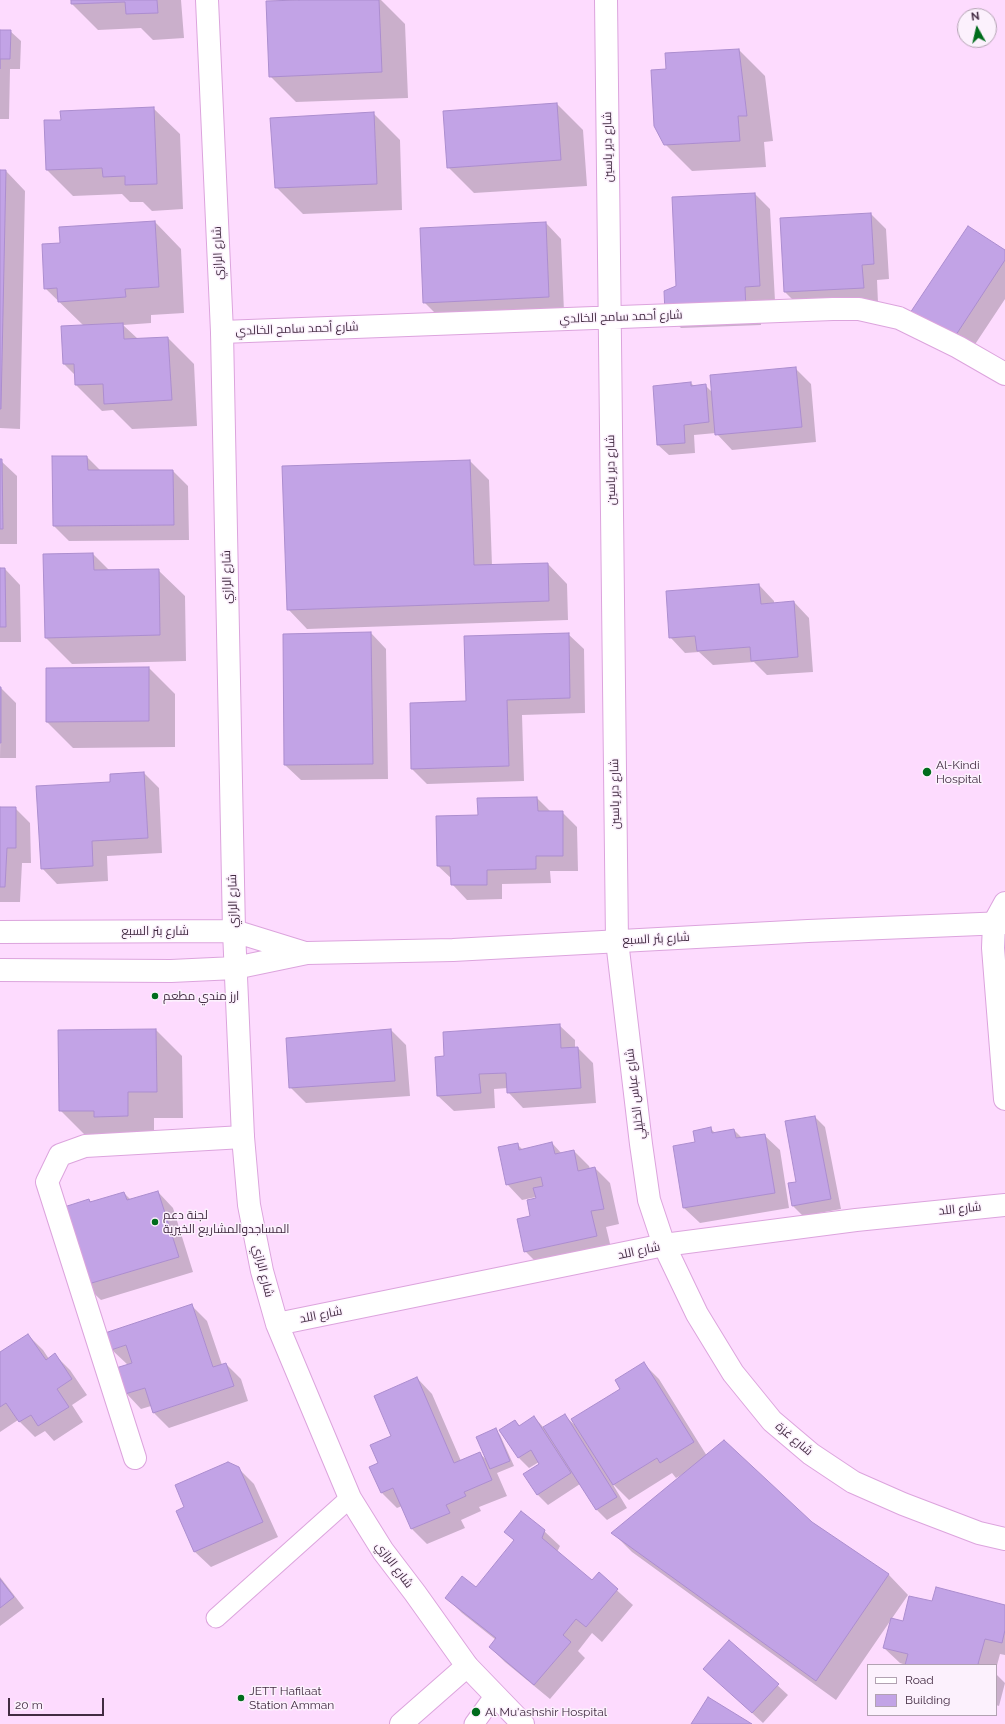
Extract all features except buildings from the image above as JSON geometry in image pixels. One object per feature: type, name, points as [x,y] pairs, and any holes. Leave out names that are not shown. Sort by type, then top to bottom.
[{"type":"street","name":"شارع الرازي","points":[[207,0],[222,332],[234,931],[243,1137],[249,1205],[262,1271],[277,1324],[350,1498],[383,1551],[467,1666],[523,1724]]},
{"type":"street","name":"شارع دير ياسين","points":[[606,0],[617,941]]},
{"type":"street","name":"شارع أحمد سامح الخالدي","points":[[222,332],[834,309],[866,310],[899,318],[958,347],[1005,374]]},
{"type":"street","points":[[1005,903],[993,948],[1005,1100]]},
{"type":"street","name":"شارع بئر السبع","points":[[0,970],[171,971],[236,968],[307,953],[453,950],[999,923]]},
{"type":"street","name":"شارع بئر السبع","points":[[0,932],[234,931],[307,953]]},
{"type":"street","name":"شارع عباس الخليلي","points":[[617,941],[649,1200],[664,1245]]},
{"type":"street","points":[[134,1458],[47,1182],[60,1155],[85,1146],[243,1137]]},
{"type":"street","name":"شارع اللد","points":[[277,1324],[664,1245],[856,1220],[1005,1204]]},
{"type":"street","name":"شارع غزة","points":[[664,1245],[697,1314],[733,1373],[772,1421],[811,1454],[853,1482],[903,1504],[972,1531],[1005,1539]]},
{"type":"street","points":[[401,1724],[467,1666]]},
{"type":"lane","points":[[216,1618],[350,1498]]},
{"type":"lane","points":[[474,1724],[495,1695]]},
{"type":"place","name":"Al-Kindi Hospital","points":[[927,772]]},
{"type":"place","name":"ارز مندي مطعم","points":[[155,996]]},
{"type":"place","name":"لجنة دعم المساجدوالمشاريع الخيرية","points":[[155,1222]]},
{"type":"place","name":"JETT Hafilaat Station Amman","points":[[241,1698]]},
{"type":"place","name":"Al Mu'ashshir Hospital","points":[[476,1712]]}]
